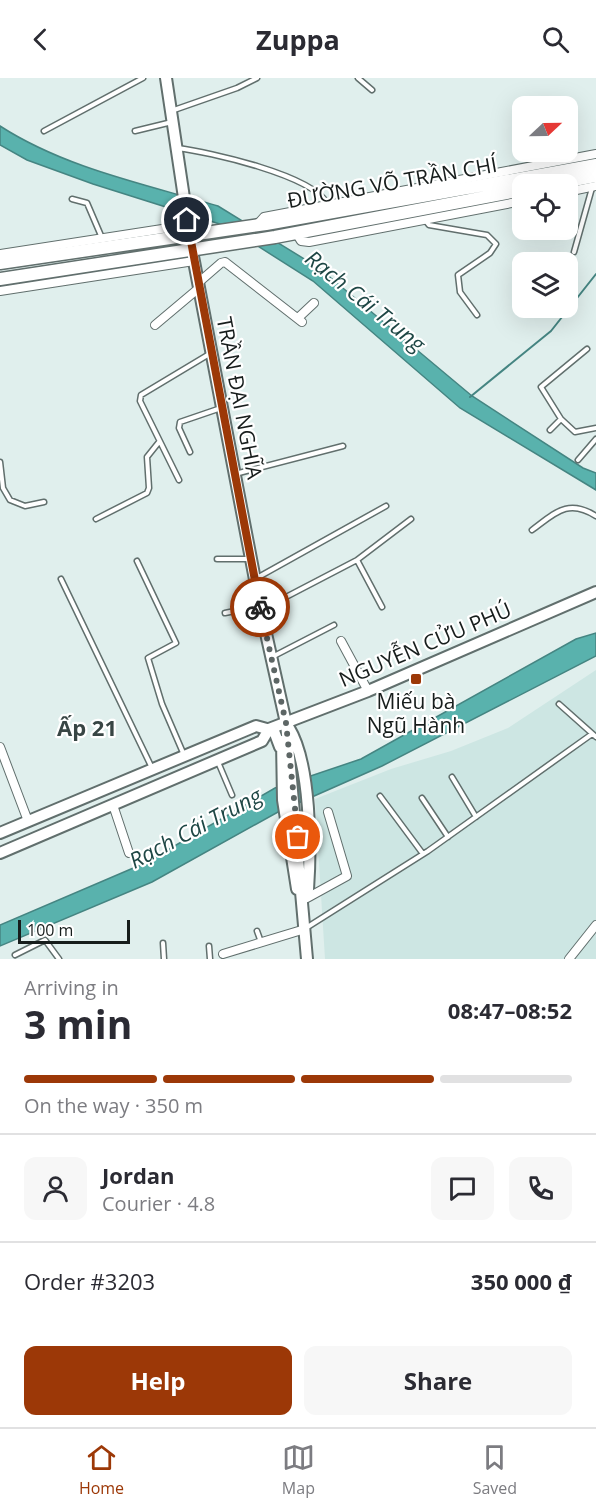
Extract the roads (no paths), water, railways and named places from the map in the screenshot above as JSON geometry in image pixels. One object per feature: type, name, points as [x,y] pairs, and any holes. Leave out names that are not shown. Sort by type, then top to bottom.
[{"type":"highway","name":"ĐƯỜNG VÕ TRẦN CHÍ","points":[[188,226],[215,230],[262,224],[596,165]]},
{"type":"highway","points":[[578,183],[595,183]]},
{"type":"highway","name":"ĐƯỜNG VÕ TRẦN CHÍ","points":[[193,256],[217,247],[512,192]]},
{"type":"highway","points":[[0,263],[188,226]]},
{"type":"highway","points":[[0,279],[193,256]]},
{"type":"main road","name":"TRẦN ĐẠI NGHĨA","points":[[166,78],[198,286],[260,608],[286,723],[292,776],[291,821],[307,959]]},
{"type":"main road","name":"NGUYỄN CỬU PHÚ","points":[[0,833],[256,726],[269,729],[368,691],[596,592]]},
{"type":"main road","points":[[298,743],[298,726],[304,716]]},
{"type":"main road","name":"TRẦN ĐẠI NGHĨA","points":[[286,723],[298,743],[292,776]]},
{"type":"main road","name":"TRẦN ĐẠI NGHĨA","points":[[286,723],[280,747],[309,823],[305,929]]},
{"type":"main road","name":"NGUYỄN CỬU PHÚ","points":[[0,853],[262,741],[269,729]]},
{"type":"main road","points":[[269,729],[277,735],[280,747]]},
{"type":"street","points":[[262,224],[264,217],[327,203],[596,154]]},
{"type":"street","points":[[578,188],[595,183]]},
{"type":"street","points":[[296,233],[301,241],[309,242],[512,203]]},
{"type":"street","points":[[0,254],[103,243]]},
{"type":"street","points":[[0,291],[193,256]]},
{"type":"street","points":[[155,325],[221,263],[225,262],[300,320],[314,303]]},
{"type":"street","points":[[341,641],[368,691]]},
{"type":"street","points":[[0,748],[28,821]]},
{"type":"street","points":[[113,805],[129,852]]},
{"type":"street","points":[[307,898],[347,876],[328,812]]},
{"type":"street","points":[[569,959],[596,925]]},
{"type":"street","points":[[223,954],[305,929]]},
{"type":"lane","points":[[44,131],[143,78]]},
{"type":"lane","points":[[135,131],[257,78]]},
{"type":"lane","points":[[358,78],[372,90]]},
{"type":"lane","points":[[176,148],[215,154],[262,168],[316,190],[327,203]]},
{"type":"lane","points":[[574,252],[595,183]]},
{"type":"lane","points":[[72,199],[87,203],[99,226],[103,243]]},
{"type":"lane","points":[[424,219],[429,225],[487,235],[496,244],[490,253],[458,275],[460,292],[477,315]]},
{"type":"lane","points":[[587,349],[541,387],[561,419],[575,432],[596,428]]},
{"type":"lane","points":[[179,480],[140,402],[141,395],[211,353]]},
{"type":"lane","points":[[189,452],[179,428],[180,422],[222,408]]},
{"type":"lane","points":[[550,430],[561,419]]},
{"type":"lane","points":[[578,460],[596,439]]},
{"type":"lane","points":[[96,519],[147,493],[149,488],[147,457],[159,442]]},
{"type":"lane","points":[[235,475],[343,446]]},
{"type":"lane","points":[[0,462],[3,488],[10,500],[25,506],[44,502]]},
{"type":"lane","points":[[255,579],[386,506]]},
{"type":"lane","points":[[532,530],[561,509],[579,507],[596,516]]},
{"type":"lane","points":[[225,613],[260,608],[357,560],[411,519]]},
{"type":"lane","points":[[217,559],[251,559]]},
{"type":"lane","points":[[357,560],[382,607]]},
{"type":"lane","points":[[137,561],[176,643],[148,658],[162,704],[185,755]]},
{"type":"lane","points":[[62,579],[153,768]]},
{"type":"lane","points":[[272,657],[334,625]]},
{"type":"lane","points":[[305,929],[423,854],[594,736],[559,705]]},
{"type":"lane","points":[[217,760],[232,795]]},
{"type":"lane","points":[[452,777],[476,817]]},
{"type":"lane","points":[[380,796],[423,854]]},
{"type":"lane","points":[[422,798],[448,837]]},
{"type":"lane","points":[[257,931],[261,942]]},
{"type":"lane","points":[[15,955],[45,940],[50,943],[59,959]]},
{"type":"lane","points":[[163,943],[164,959]]},
{"type":"lane","points":[[209,946],[210,959]]},
{"type":"water","points":[[0,126],[25,141],[78,164],[218,206],[319,268],[472,396],[583,468],[596,473],[596,490],[460,408],[313,281],[226,226],[93,184],[27,160],[0,145]]},
{"type":"water","points":[[596,633],[596,656],[382,766],[278,812],[152,882],[0,946],[0,925],[145,863],[275,788],[361,759],[576,639]]},
{"type":"waterway","points":[[470,397],[551,331],[596,274]]},
{"type":"place","name":"Miếu bà Ngũ Hành","points":[[416,679]]},
{"type":"district","name":"Ấp 21","points":[[87,727]]},
{"type":"water label","name":"Rạch Cái Trung","points":[[366,300]]},
{"type":"water label","name":"Rạch Cái Trung","points":[[195,827]]}]
